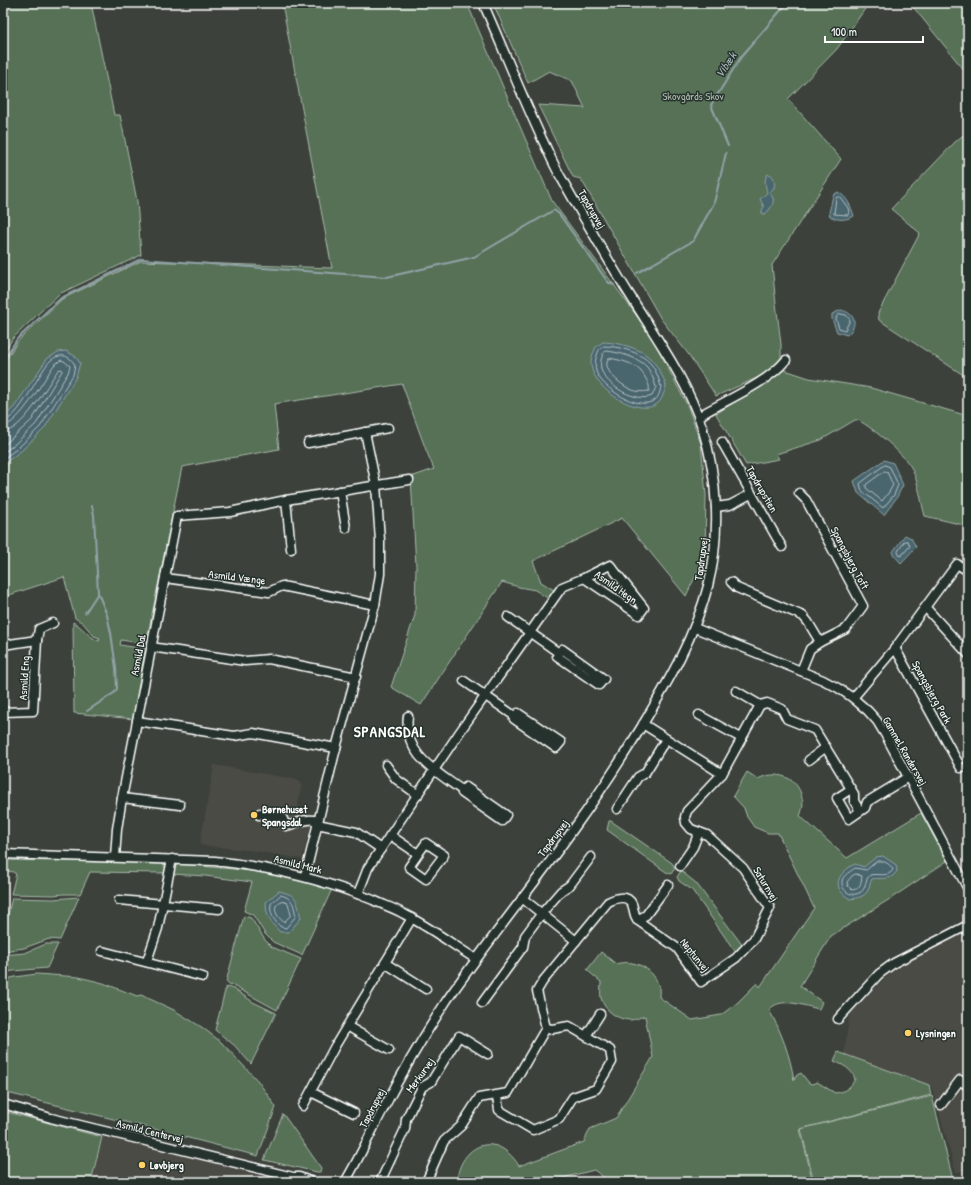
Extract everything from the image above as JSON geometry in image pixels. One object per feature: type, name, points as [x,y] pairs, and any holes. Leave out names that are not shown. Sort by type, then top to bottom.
[{"type":"street","name":"Tapdrupvej","points":[[345,1182],[384,1106],[445,1003],[476,958],[576,826],[615,770],[643,724],[695,628],[708,585],[715,547],[716,507],[713,472],[699,417],[686,387],[561,177],[534,121],[483,3]]},
{"type":"street","points":[[699,417],[768,377],[786,360]]},
{"type":"street","points":[[308,443],[388,428]]},
{"type":"street","points":[[305,876],[316,822],[375,605],[380,574],[380,540],[376,485],[365,432]]},
{"type":"street","name":"Tapdrupstien","points":[[722,442],[782,547]]},
{"type":"street","points":[[291,549],[286,500],[409,480]]},
{"type":"street","points":[[340,491],[346,528]]},
{"type":"street","name":"Spangsbjerg Toft","points":[[799,493],[806,500],[863,606],[846,629],[820,642],[810,649],[800,671]]},
{"type":"street","points":[[716,507],[730,505],[751,494]]},
{"type":"street","name":"Asmild Dal","points":[[114,857],[122,798],[177,516],[230,512],[286,500]]},
{"type":"street","points":[[853,698],[895,648],[957,564],[968,571]]},
{"type":"street","name":"Asmild Hegn","points":[[358,894],[368,868],[390,834],[529,632],[562,587],[610,565],[644,608],[639,616],[584,578]]},
{"type":"street","name":"Asmild Vænge","points":[[165,578],[269,592],[282,586],[375,605]]},
{"type":"street","points":[[731,582],[737,588],[803,616],[820,642]]},
{"type":"street","points":[[926,608],[968,654]]},
{"type":"street","points":[[508,617],[559,653]]},
{"type":"street","points":[[37,640],[39,629],[53,623]]},
{"type":"street","name":"Gammel Randersvej","points":[[695,628],[838,688],[868,711],[886,736],[968,889]]},
{"type":"street","name":"Asmild Eng","points":[[3,645],[37,640],[33,711],[3,712]]},
{"type":"street","points":[[151,647],[245,661],[269,660],[356,677]]},
{"type":"street","name":"Spangsbjerg Park","points":[[895,648],[961,768]]},
{"type":"street","points":[[562,650],[604,679],[599,685],[557,656],[559,653],[562,650]]},
{"type":"street","points":[[464,680],[516,717],[514,719],[556,748],[560,742],[518,713],[516,717]]},
{"type":"street","points":[[736,691],[760,705],[767,703],[782,710],[786,718],[815,730],[854,794],[854,801],[860,811]]},
{"type":"street","name":"Saturnvej","points":[[736,958],[754,939],[770,908],[743,868],[707,835],[691,829],[686,824],[685,817],[687,810],[722,774],[760,705]]},
{"type":"street","points":[[699,715],[741,738]]},
{"type":"street","points":[[408,716],[408,737],[413,748],[422,760],[463,790],[462,793],[502,821],[506,815],[466,787],[463,790]]},
{"type":"street","points":[[137,721],[234,736],[253,733],[336,748]]},
{"type":"street","points":[[643,724],[722,774]]},
{"type":"street","points":[[617,810],[638,777],[645,774],[666,739]]},
{"type":"street","points":[[809,760],[826,747]]},
{"type":"street","points":[[386,765],[396,779],[418,795]]},
{"type":"street","points":[[851,789],[837,798],[849,819],[865,808],[867,802],[908,777]]},
{"type":"street","points":[[122,798],[180,805]]},
{"type":"street","points":[[259,815],[260,813],[264,815],[282,817],[286,826],[296,824],[306,818],[356,832],[381,849]]},
{"type":"street","points":[[680,866],[693,847],[699,832]]},
{"type":"street","points":[[390,834],[418,854]]},
{"type":"street","points":[[426,843],[444,855],[426,879],[409,867],[418,854],[426,843]]},
{"type":"street","name":"Asmild Mark","points":[[3,854],[215,860],[250,864],[305,876],[358,894],[403,913],[437,932],[476,958]]},
{"type":"street","points":[[482,1003],[522,947],[524,936],[561,890],[570,885],[591,857]]},
{"type":"street","points":[[147,961],[164,904],[172,859]]},
{"type":"street","points":[[426,1182],[444,1141],[461,1126],[479,1098],[508,1093],[546,1028],[537,991],[543,981],[608,902],[616,898],[627,899],[632,904],[636,920],[646,915],[668,885]]},
{"type":"street","points":[[522,898],[576,941]]},
{"type":"street","points":[[119,900],[219,909]]},
{"type":"street","points":[[303,1106],[347,1026],[412,918]]},
{"type":"street","name":"Neptunvej","points":[[636,920],[677,948],[701,982],[736,958]]},
{"type":"street","points":[[838,1019],[879,974],[889,966],[968,925]]},
{"type":"street","points":[[102,951],[147,961],[203,977]]},
{"type":"street","points":[[385,963],[426,989]]},
{"type":"street","points":[[586,1036],[600,1014]]},
{"type":"street","points":[[347,1026],[389,1050]]},
{"type":"street","points":[[497,1096],[499,1110],[533,1130],[560,1120],[573,1097],[596,1089],[612,1062],[610,1050],[569,1026],[552,1029],[546,1028]]},
{"type":"street","name":"Merkurvej","points":[[380,1182],[405,1128],[406,1119],[422,1087],[431,1082],[459,1036],[488,1054]]},
{"type":"street","points":[[941,1105],[960,1080],[968,1086]]},
{"type":"street","points":[[311,1092],[354,1113]]},
{"type":"street","name":"Asmild Centervej","points":[[3,1104],[52,1118],[293,1177],[299,1177],[312,1182]]},
{"type":"street","name":"Tapdrupvej","points":[[351,1182],[357,1161]]},
{"type":"street","name":"Asmild Centervej","points":[[293,1177],[301,1182]]},
{"type":"shaded area","name":"Børnehuset Spangsdal","points":[[214,765],[299,780],[301,787],[298,803],[300,811],[311,824],[302,859],[257,851],[200,845]]},
{"type":"shaded area","name":"Lysningen","points":[[960,935],[968,948],[968,1170],[956,1172],[932,1087],[844,1054],[850,1013],[893,970]]},
{"type":"shaded area","points":[[103,1137],[289,1182],[92,1182]]},
{"type":"green space","points":[[3,3],[91,3],[114,115],[120,115],[137,201],[141,255],[59,294],[13,338],[3,354]]},
{"type":"green space","points":[[282,3],[467,3],[552,201],[651,335],[688,407],[701,444],[706,495],[705,556],[686,596],[622,518],[533,561],[541,582],[554,590],[549,599],[535,590],[502,582],[421,705],[391,687],[415,615],[416,566],[411,477],[434,469],[402,384],[274,404],[279,449],[182,467],[146,644],[121,640],[120,645],[145,649],[134,719],[74,713],[73,622],[95,639],[99,641],[100,638],[94,636],[83,623],[75,618],[64,577],[3,597],[3,364],[18,341],[62,299],[141,261],[332,268]]},
{"type":"green space","name":"Skovgårds Skov","points":[[493,3],[869,3],[837,49],[788,99],[841,159],[772,265],[781,344],[781,360],[768,373],[716,396],[689,355],[661,319],[581,179],[573,177],[538,105],[585,108],[572,81],[549,71],[528,83]]},
{"type":"green space","points":[[910,3],[968,3],[968,75]]},
{"type":"green space","points":[[968,131],[968,378],[879,320],[878,313],[920,233],[891,209],[955,142]]},
{"type":"green space","points":[[785,370],[809,378],[871,388],[968,416],[968,526],[925,516],[917,482],[910,465],[889,443],[858,420],[855,420],[821,440],[776,454],[779,459],[746,465],[716,414],[776,373]]},
{"type":"green space","points":[[747,772],[758,779],[765,776],[778,775],[791,780],[796,784],[800,790],[803,800],[800,816],[847,858],[921,813],[947,861],[831,936],[800,986],[822,1002],[819,1009],[799,1004],[786,1003],[774,1006],[769,1010],[784,1044],[790,1061],[794,1080],[797,1075],[801,1073],[809,1083],[812,1084],[817,1082],[835,1093],[842,1092],[847,1089],[855,1079],[849,1070],[834,1061],[838,1052],[929,1085],[931,1095],[800,1129],[813,1182],[607,1182],[606,1179],[594,1170],[547,1182],[457,1182],[463,1162],[472,1151],[478,1147],[492,1145],[500,1147],[514,1159],[519,1166],[584,1142],[590,1129],[616,1118],[653,1057],[645,1016],[632,1020],[625,1020],[612,1014],[603,1002],[601,996],[601,982],[587,970],[601,952],[616,964],[629,963],[647,969],[658,984],[659,997],[692,1020],[721,1015],[737,1003],[757,983],[760,987],[814,908],[778,833],[768,833],[754,827],[747,817],[744,808],[733,796]]},
{"type":"green space","points":[[609,821],[672,863],[675,868],[671,874],[607,830]]},
{"type":"green space","points":[[3,860],[162,863],[166,869],[164,873],[90,872],[80,894],[11,894],[16,874],[3,870]]},
{"type":"green space","points":[[179,864],[254,871],[332,889],[302,955],[273,942],[265,934],[253,915],[244,911],[252,882],[205,876],[173,874],[175,867]]},
{"type":"green space","points":[[681,871],[696,883],[743,946],[737,952],[734,950],[692,890],[679,881],[677,877]]},
{"type":"green space","points":[[79,897],[60,940],[49,939],[24,948],[3,951],[3,934],[12,898],[53,899]]},
{"type":"green space","points":[[244,916],[251,918],[265,940],[272,947],[301,959],[277,1010],[226,982]]},
{"type":"green space","points":[[46,944],[58,944],[47,968],[3,973],[3,955],[25,953]]},
{"type":"green space","points":[[37,974],[79,977],[103,983],[137,996],[141,995],[174,1010],[203,1028],[221,1042],[258,1081],[276,1107],[258,1156],[3,1092],[3,980]]},
{"type":"green space","points":[[226,987],[234,989],[253,1002],[276,1013],[251,1064],[234,1045],[215,1030]]},
{"type":"green space","points":[[932,1096],[953,1180],[968,1176],[968,1182],[814,1182],[801,1129]]},
{"type":"green space","points":[[3,1111],[102,1137],[91,1182],[3,1182]]},
{"type":"green space","points":[[283,1114],[321,1168],[320,1172],[264,1160]]},
{"type":"water","points":[[768,174],[774,179],[774,188],[769,192],[773,198],[773,202],[765,214],[762,213],[764,207],[760,199],[767,193],[765,181]]},
{"type":"water","points":[[838,192],[844,196],[848,202],[854,216],[836,219],[830,216],[829,213],[833,195]]},
{"type":"water","points":[[841,310],[850,314],[854,320],[853,327],[847,335],[837,332],[832,319],[832,314]]},
{"type":"water","points":[[603,342],[618,344],[641,351],[653,361],[665,381],[666,386],[663,395],[657,404],[648,407],[636,406],[611,394],[600,384],[593,373],[591,361],[596,347]]},
{"type":"water","points":[[66,351],[75,356],[80,363],[76,377],[44,429],[21,451],[3,464],[3,419],[15,406],[47,359],[58,352]]},
{"type":"water","points":[[884,460],[893,463],[903,485],[897,497],[884,515],[858,493],[854,481]]},
{"type":"water","points":[[905,535],[911,538],[916,547],[901,563],[892,553]]},
{"type":"water","points":[[883,856],[896,865],[897,871],[892,877],[872,879],[868,891],[856,898],[850,899],[840,890],[838,885],[839,880],[844,872],[849,868],[855,864],[864,867],[876,857]]},
{"type":"water","points":[[279,891],[296,899],[301,918],[289,932],[280,932],[271,922],[267,911],[266,902]]},
{"type":"waterway","name":"Vibæk","points":[[728,146],[711,105],[741,57],[787,3]]},
{"type":"waterway","points":[[637,273],[693,241],[714,203],[726,153]]},
{"type":"waterway","points":[[3,361],[17,339],[61,298],[141,259],[387,277],[474,257],[554,210],[559,214],[608,282],[614,285]]},
{"type":"waterway","points":[[87,711],[114,693],[117,689],[116,668],[111,633],[107,615],[98,593],[94,515],[92,506]]},
{"type":"waterway","points":[[85,613],[98,593]]},
{"type":"place","name":"Børnehuset Spangsdal","points":[[254,815]]},
{"type":"place","name":"Lysningen","points":[[908,1033]]},
{"type":"place","name":"Løvbjerg","points":[[142,1165]]},
{"type":"district","name":"SPANGSDAL","points":[[390,732]]}]
